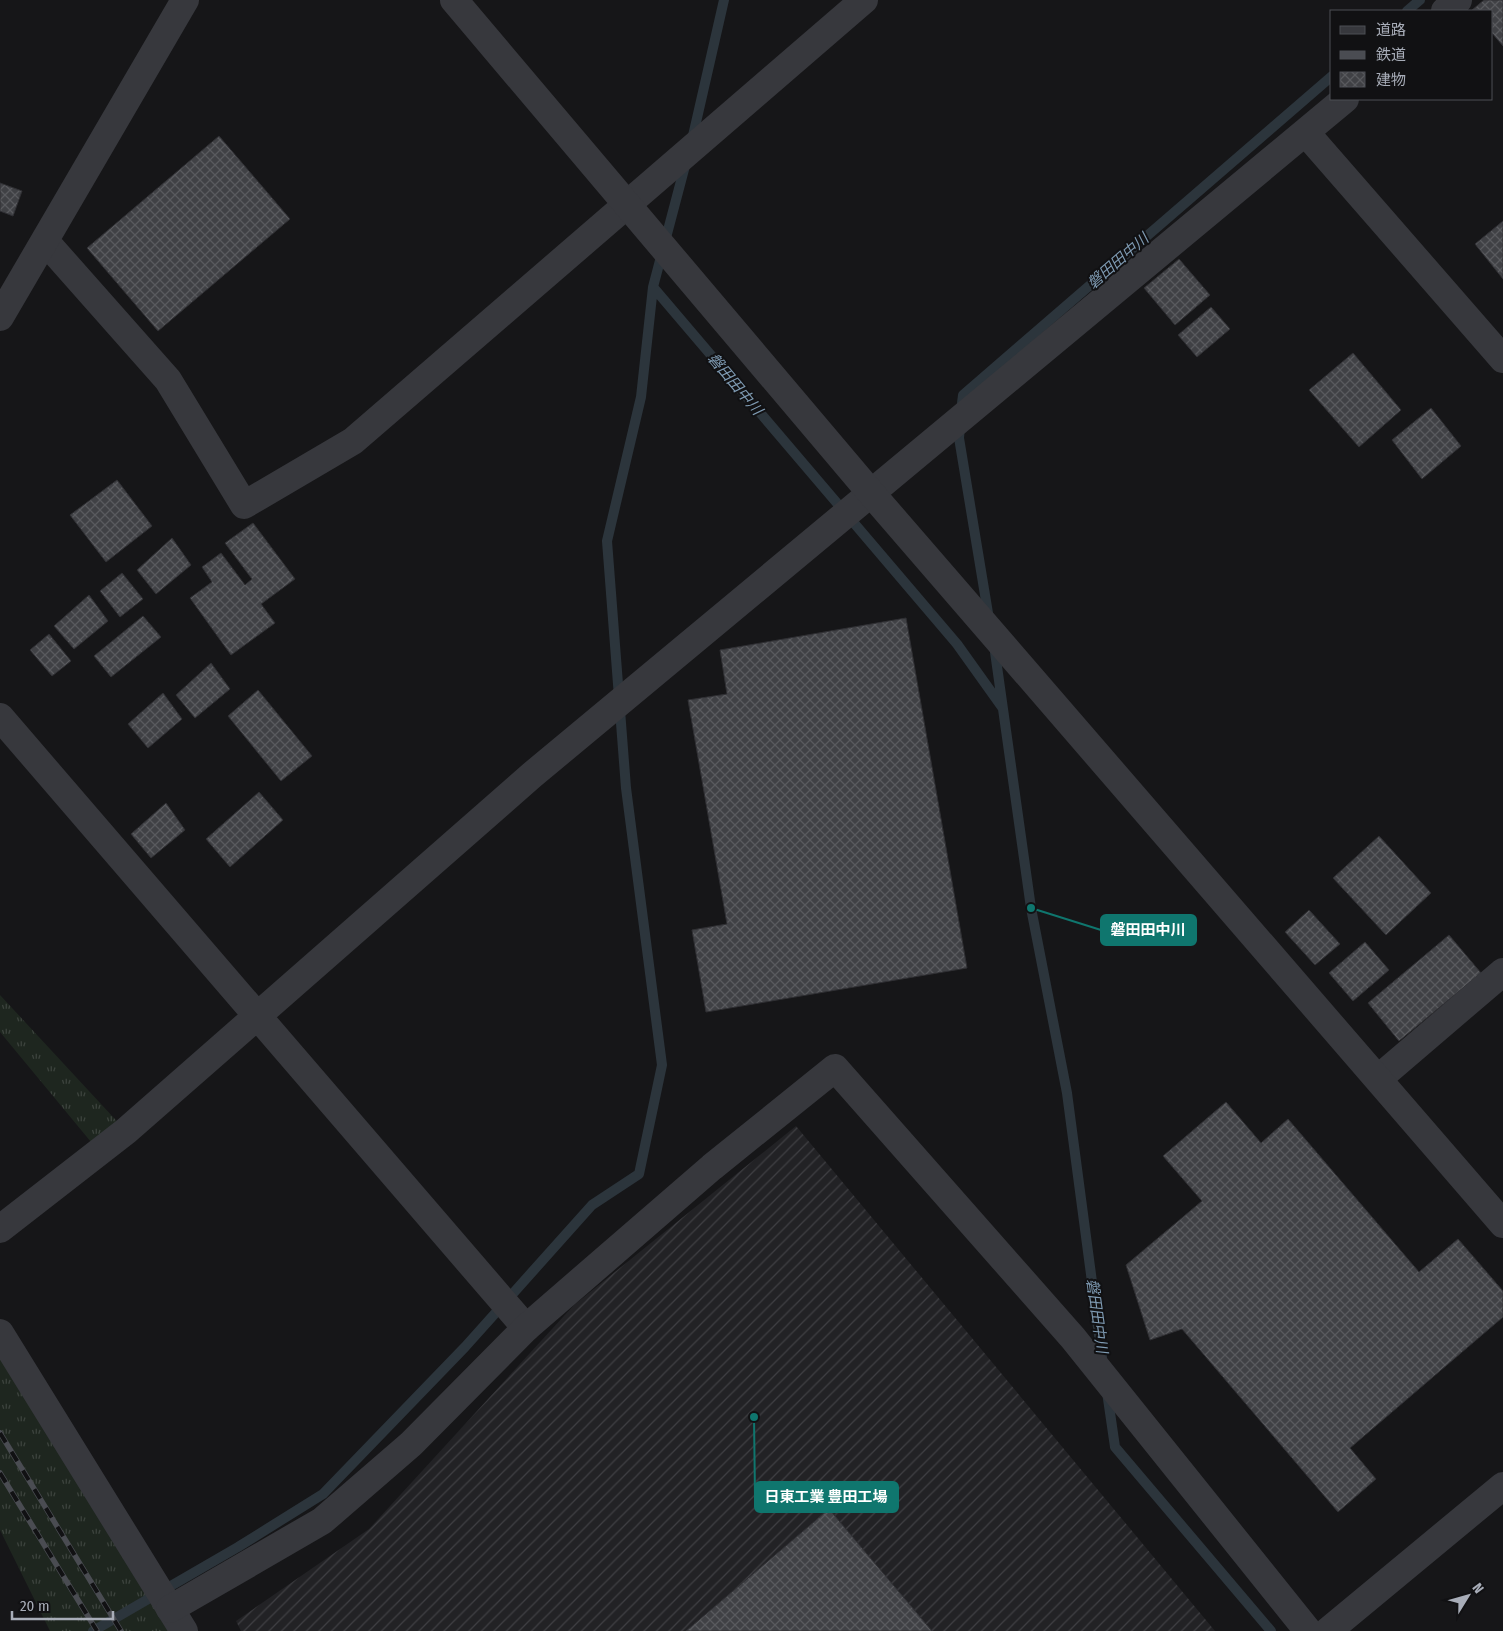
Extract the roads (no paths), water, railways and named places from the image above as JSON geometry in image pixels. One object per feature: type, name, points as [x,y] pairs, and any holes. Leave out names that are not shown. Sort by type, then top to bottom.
[{"type":"street","points":[[0,317],[186,0]]},
{"type":"street","points":[[454,0],[628,202],[871,493],[1379,1078],[1503,1224]]},
{"type":"street","points":[[45,241],[168,380],[244,505],[353,441],[864,0]]},
{"type":"street","points":[[1446,10],[1458,0]]},
{"type":"street","points":[[0,1229],[126,1131],[532,775],[1344,100]]},
{"type":"street","points":[[1306,133],[1503,358]]},
{"type":"street","points":[[0,717],[526,1328]]},
{"type":"street","points":[[1379,1078],[1503,972]]},
{"type":"street","points":[[0,1333],[177,1620],[322,1521],[411,1444],[526,1328],[712,1167],[835,1068],[1073,1338],[1308,1631]]},
{"type":"street","points":[[1328,1631],[1503,1486]]},
{"type":"waterway","name":"磐田田中川","points":[[692,140],[724,0]]},
{"type":"waterway","name":"磐田田中川","points":[[1408,10],[1420,0]]},
{"type":"waterway","name":"磐田田中川","points":[[961,411],[963,395],[1330,78]]},
{"type":"waterway","name":"磐田田中川","points":[[686,162],[653,287],[957,644],[1002,707]]},
{"type":"waterway","points":[[93,1631],[238,1547],[323,1494],[465,1347],[592,1205],[639,1174],[662,1065],[626,788],[607,541],[641,397],[653,287]]},
{"type":"waterway","name":"磐田田中川","points":[[960,426],[959,438],[989,619]]},
{"type":"waterway","name":"磐田田中川","points":[[994,645],[1031,908],[1067,1093],[1103,1365]]},
{"type":"waterway","name":"磐田田中川","points":[[1107,1392],[1115,1447],[1271,1631]]},
{"type":"railway","points":[[0,1433],[121,1631]]},
{"type":"railway","points":[[0,1473],[97,1631]]},
{"type":"place","name":"磐田田中川","points":[[1031,908]]},
{"type":"place","name":"日東工業 豊田工場","points":[[754,1417]]}]
